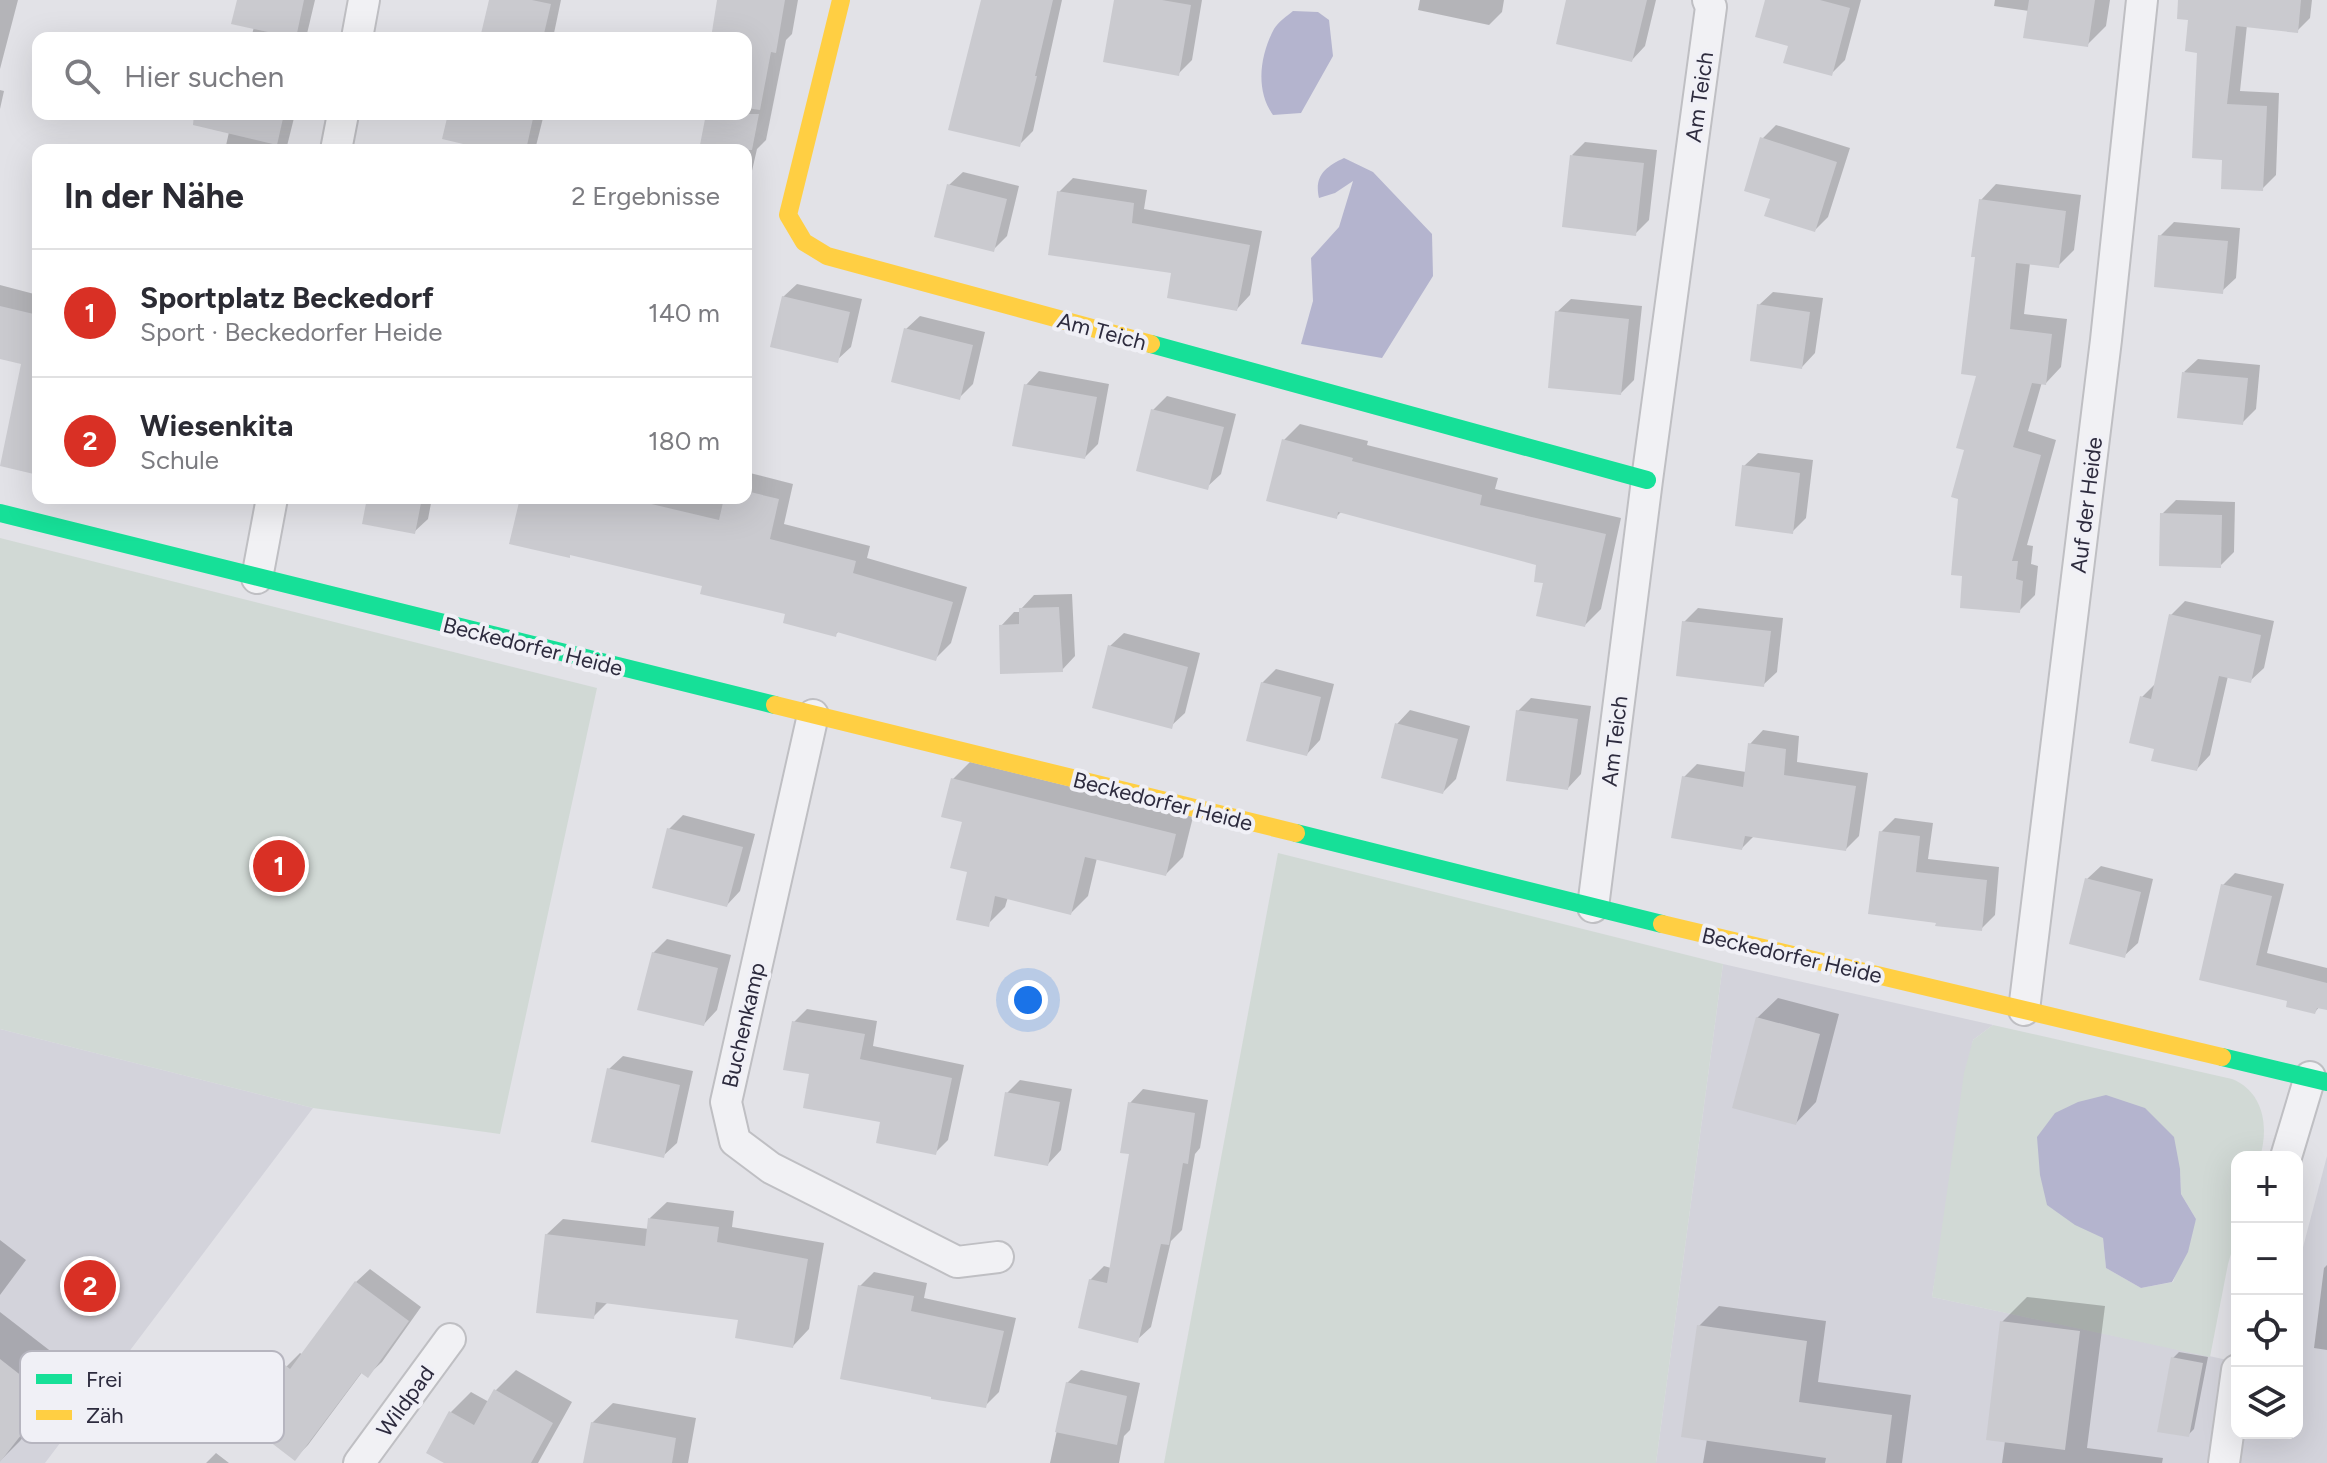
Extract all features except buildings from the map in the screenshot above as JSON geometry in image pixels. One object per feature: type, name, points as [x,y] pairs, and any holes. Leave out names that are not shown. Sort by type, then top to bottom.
[{"type":"street","points":[[358,32],[364,0]]},
{"type":"street","name":"Am Teich","points":[[841,0],[788,215],[804,242],[827,256],[1647,480]]},
{"type":"street","name":"Am Teich","points":[[1593,907],[1709,23],[1711,7],[1708,0]]},
{"type":"street","name":"Auf der Heide","points":[[2024,1010],[2106,340],[2142,0]]},
{"type":"street","points":[[337,144],[342,120]]},
{"type":"street","points":[[257,578],[271,504]]},
{"type":"street","name":"Beckedorfer Heide","points":[[0,513],[1593,907],[2319,1079]]},
{"type":"street","name":"Buchenkamp","points":[[813,715],[726,1102],[735,1141],[771,1168],[957,1262],[998,1257]]},
{"type":"street","points":[[2289,1151],[2319,1079]]},
{"type":"street","name":"Wildpad","points":[[359,1463],[450,1339]]},
{"type":"street","points":[[2224,1463],[2231,1413]]},
{"type":"shaded area","points":[[0,538],[597,688],[500,1134],[313,1108],[0,1029]]},
{"type":"shaded area","points":[[1278,853],[1723,964],[1656,1463],[1164,1463]]},
{"type":"shaded area","points":[[1723,964],[1993,1025],[1973,1040],[1932,1297],[2231,1361],[2231,1439],[2303,1439],[2303,1247],[2327,1156],[2327,1463],[1656,1463]]},
{"type":"shaded area","points":[[1993,1025],[2232,1079],[2251,1092],[2264,1123],[2263,1146],[2262,1151],[2231,1151],[2231,1254],[2210,1357],[1932,1297],[1964,1073],[1973,1040]],"holes":[[[2180,1169],[2181,1194],[2196,1219],[2173,1282],[2141,1288],[2106,1268],[2103,1238]]]},
{"type":"shaded area","points":[[0,1029],[313,1108],[130,1351],[20,1351],[20,1443],[60,1443],[45,1463],[0,1463]]},
{"type":"water","points":[[1293,11],[1318,12],[1329,20],[1333,56],[1301,113],[1273,115],[1262,84],[1265,50],[1274,29]]},
{"type":"water","points":[[1344,158],[1373,172],[1432,234],[1433,276],[1382,358],[1301,344],[1313,301],[1311,258],[1339,227],[1353,181],[1335,193],[1319,198],[1318,184],[1326,169]]},
{"type":"water","points":[[2106,1095],[2145,1108],[2174,1137],[2181,1194],[2196,1219],[2188,1252],[2172,1282],[2141,1288],[2106,1268],[2103,1238],[2075,1225],[2047,1205],[2040,1175],[2037,1137],[2055,1113],[2078,1102]]},
{"type":"traffic: fast","points":[[1151,344],[1647,480]]},
{"type":"traffic: fast","points":[[0,513],[775,705]]},
{"type":"traffic: fast","points":[[1296,833],[1662,924]]},
{"type":"traffic: fast","points":[[2222,1057],[2327,1082]]},
{"type":"traffic: slow","points":[[841,0],[788,215],[804,242],[827,256],[1151,344]]},
{"type":"traffic: slow","points":[[775,705],[1296,833]]},
{"type":"traffic: slow","points":[[1662,924],[2222,1057]]},
{"type":"place","name":"Sportplatz Beckedorf","points":[[279,866]]},
{"type":"place","name":"Wiesenkita","points":[[90,1286]]}]
